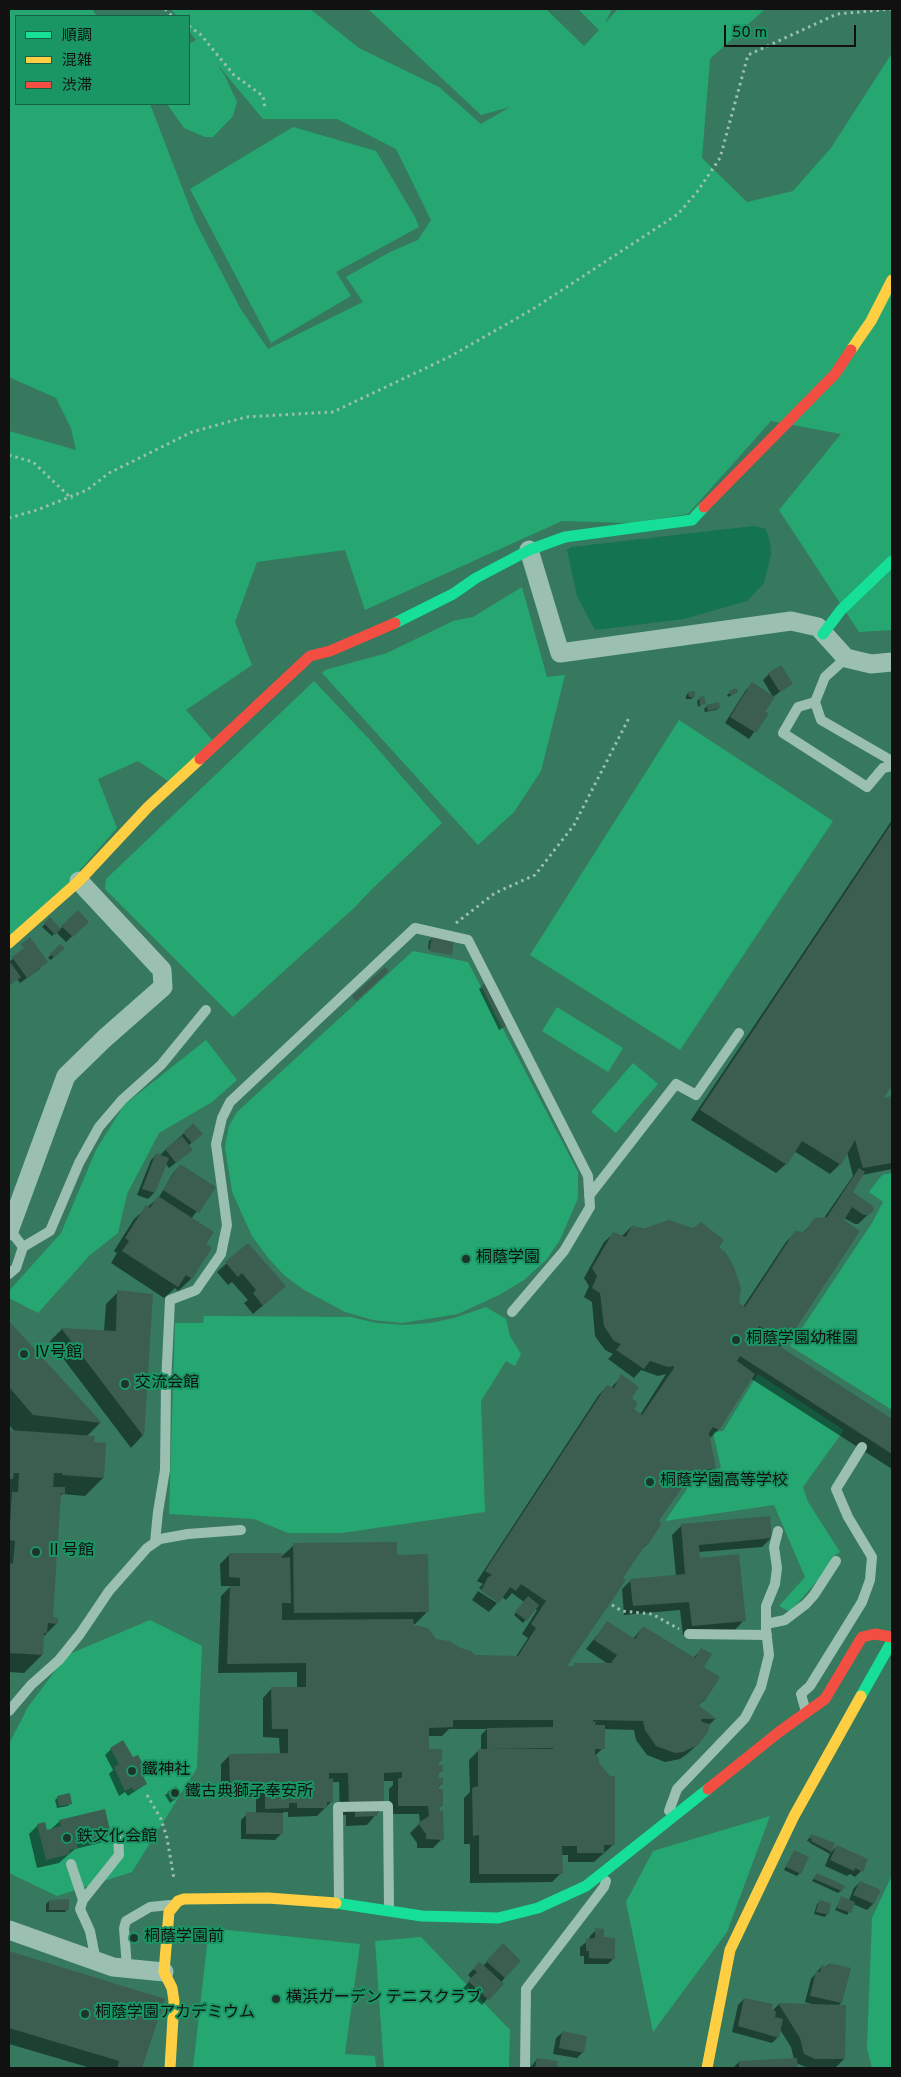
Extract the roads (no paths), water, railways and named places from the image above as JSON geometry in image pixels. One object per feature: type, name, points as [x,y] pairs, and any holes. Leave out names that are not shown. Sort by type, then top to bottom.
[{"type":"street","points":[[9,943],[79,881],[148,806],[310,656],[330,650],[423,610],[453,594],[476,578],[529,550],[566,537],[692,520],[835,374],[871,321],[892,280]]},
{"type":"street","points":[[529,550],[560,653],[790,621],[818,627],[846,658],[871,664],[892,662]]},
{"type":"street","points":[[823,634],[841,610],[892,561]]},
{"type":"street","points":[[9,1230],[66,1076],[105,1038],[163,987],[162,970],[79,881]]},
{"type":"street","points":[[170,2068],[174,2001],[172,1988],[164,1972],[169,1912],[176,1903],[184,1899],[268,1898],[339,1902],[422,1916],[498,1918],[538,1908],[586,1886],[825,1699],[862,1637],[875,1634],[892,1637]]},
{"type":"street","points":[[707,2068],[733,1943],[794,1816],[892,1641]]},
{"type":"street","points":[[9,1930],[113,1967],[164,1972]]},
{"type":"lane","points":[[846,658],[825,677],[815,702],[821,720],[892,761]]},
{"type":"lane","points":[[815,702],[798,707],[783,733],[867,787],[883,768],[892,766]]},
{"type":"lane","points":[[156,1542],[158,1512],[165,1470],[166,1384],[170,1300],[196,1290],[221,1254],[227,1225],[216,1144],[222,1118],[230,1102],[414,928],[468,940],[588,1176],[590,1207],[564,1251],[512,1312]]},
{"type":"lane","points":[[9,1274],[16,1268],[24,1247],[50,1231],[79,1163],[99,1127],[122,1100],[160,1065],[206,1010]]},
{"type":"lane","points":[[589,1196],[676,1084],[696,1095],[739,1032]]},
{"type":"lane","points":[[9,1230],[24,1247]]},
{"type":"lane","points":[[806,1713],[801,1694],[810,1686],[862,1602],[870,1580],[872,1557],[848,1517],[836,1489],[862,1447]]},
{"type":"lane","points":[[9,1711],[31,1685],[59,1660],[80,1634],[109,1591],[147,1548],[160,1539],[188,1534],[241,1530]]},
{"type":"lane","points":[[664,1824],[677,1789],[745,1718],[761,1687],[769,1655],[766,1606],[776,1584],[777,1568],[774,1547],[778,1531]]},
{"type":"lane","points":[[766,1624],[785,1620],[806,1604],[836,1561]]},
{"type":"lane","points":[[689,1634],[767,1635]]},
{"type":"lane","points":[[339,1902],[338,1806],[388,1806],[389,1911]]},
{"type":"lane","points":[[96,1961],[90,1931],[80,1909],[83,1900],[119,1855],[118,1834]]},
{"type":"lane","points":[[71,1864],[83,1900]]},
{"type":"lane","points":[[525,2068],[526,1989],[604,1887],[611,1866]]},
{"type":"lane","points":[[127,1968],[124,1928],[126,1921],[150,1907],[176,1903]]},
{"type":"place","name":"桐蔭学園","points":[[466,1259]]},
{"type":"place","name":"桐蔭学園幼稚園","points":[[736,1340]]},
{"type":"place","name":"Ⅳ号館","points":[[24,1354]]},
{"type":"place","name":"交流会館","points":[[125,1384]]},
{"type":"place","name":"桐蔭学園高等学校","points":[[650,1482]]},
{"type":"place","name":"Ⅱ号館","points":[[36,1552]]},
{"type":"place","name":"鐵神社","points":[[132,1771]]},
{"type":"place","name":"鐵古典獅子奉安所","points":[[175,1793]]},
{"type":"place","name":"鉄文化会館","points":[[67,1838]]},
{"type":"place","name":"桐蔭学園前","points":[[134,1938]]},
{"type":"place","name":"横浜ガーデン テニスクラブ","points":[[276,1999]]},
{"type":"place","name":"桐蔭学園アカデミウム","points":[[85,2014]]}]
